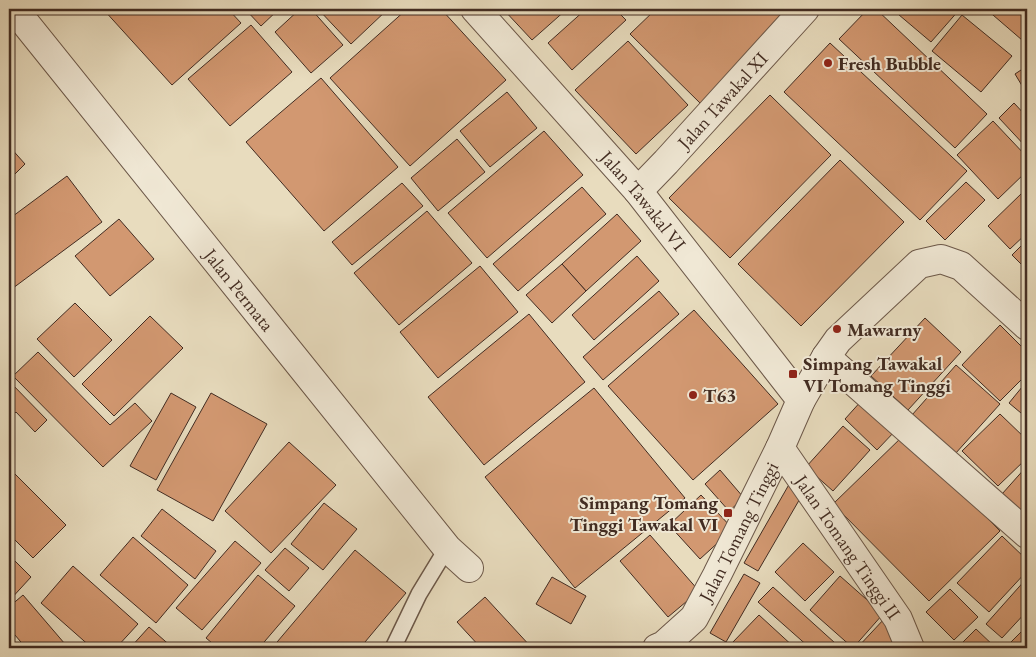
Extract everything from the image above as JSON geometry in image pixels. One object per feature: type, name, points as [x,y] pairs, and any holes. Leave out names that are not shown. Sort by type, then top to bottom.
[{"type":"street","name":"Jalan Permata","points":[[14,9],[447,548],[469,568]]},
{"type":"street","name":"Jalan Tawakal VI","points":[[474,9],[638,191],[801,400]]},
{"type":"street","name":"Jalan Tawakal XI","points":[[638,191],[673,154],[798,11]]},
{"type":"street","name":"Jalan Tomang Tinggi","points":[[657,648],[664,645],[694,618],[780,448],[801,400],[826,357],[838,340],[919,264],[940,259],[961,266],[1027,326]]},
{"type":"street","points":[[826,357],[1027,534]]},
{"type":"street","name":"Jalan Tomang Tinggi II","points":[[780,448],[898,619],[910,648]]},
{"type":"lane","points":[[393,648],[419,594],[447,548]]},
{"type":"building","points":[[103,9],[228,9],[241,23],[172,85]]},
{"type":"building","points":[[245,9],[279,9],[261,26]]},
{"type":"building","points":[[300,9],[311,9],[343,45],[311,73],[275,32]]},
{"type":"building","points":[[318,9],[388,9],[351,44]]},
{"type":"building","points":[[407,9],[441,9],[506,80],[410,166],[330,78]]},
{"type":"building","points":[[503,9],[567,9],[532,40]]},
{"type":"building","points":[[586,9],[615,9],[626,20],[572,70],[548,43]]},
{"type":"building","points":[[656,9],[776,9],[787,20],[702,105],[630,34]]},
{"type":"building","points":[[868,9],[876,9],[987,114],[955,148],[839,39]]},
{"type":"building","points":[[892,9],[960,9],[931,42]]},
{"type":"building","points":[[986,9],[1027,9],[1027,34],[1022,40]]},
{"type":"building","points":[[962,15],[1012,56],[981,92],[932,51]]},
{"type":"building","points":[[251,25],[292,72],[230,126],[188,79]]},
{"type":"building","points":[[628,41],[688,105],[636,154],[575,90]]},
{"type":"building","points":[[830,43],[967,171],[920,220],[784,92]]},
{"type":"building","points":[[1027,66],[1027,94],[1015,74]]},
{"type":"building","points":[[321,78],[398,167],[324,231],[246,142]]},
{"type":"building","points":[[507,92],[537,128],[490,167],[460,131]]},
{"type":"building","points":[[770,95],[831,155],[730,258],[669,198]]},
{"type":"building","points":[[1014,103],[1027,117],[1027,148],[999,118]]},
{"type":"building","points":[[993,121],[1027,157],[1027,171],[998,199],[957,155]]},
{"type":"building","points":[[544,131],[583,175],[487,258],[448,213]]},
{"type":"building","points":[[457,139],[485,172],[438,211],[411,178]]},
{"type":"building","points":[[9,146],[25,164],[9,180]]},
{"type":"building","points":[[840,160],[904,222],[801,326],[738,264]]},
{"type":"building","points":[[67,176],[102,222],[9,291],[9,219]]},
{"type":"building","points":[[966,182],[985,200],[945,240],[926,221]]},
{"type":"building","points":[[402,183],[423,206],[352,265],[332,242]]},
{"type":"building","points":[[582,187],[606,214],[518,291],[493,264]]},
{"type":"building","points":[[1022,193],[1027,198],[1027,233],[1010,249],[988,226]]},
{"type":"building","points":[[427,211],[472,263],[399,325],[354,273]]},
{"type":"building","points":[[617,214],[641,241],[586,291],[562,264]]},
{"type":"building","points":[[119,219],[154,259],[110,296],[75,256]]},
{"type":"building","points":[[1027,240],[1027,270],[1012,255]]},
{"type":"building","points":[[637,256],[659,281],[594,340],[572,315]]},
{"type":"building","points":[[562,264],[586,291],[552,323],[526,295]]},
{"type":"building","points":[[480,266],[518,312],[438,378],[400,332]]},
{"type":"building","points":[[659,291],[679,314],[603,380],[583,357]]},
{"type":"building","points":[[75,303],[112,340],[74,377],[37,339]]},
{"type":"building","name":"T63","points":[[694,310],[778,404],[693,480],[608,386]]},
{"type":"building","points":[[529,314],[585,382],[484,465],[428,397]]},
{"type":"building","points":[[150,316],[183,348],[114,416],[82,384]]},
{"type":"building","points":[[925,318],[961,352],[908,410],[871,376]]},
{"type":"building","points":[[1000,325],[1027,352],[1027,374],[1000,401],[962,365]]},
{"type":"building","points":[[38,352],[110,425],[135,403],[152,421],[103,467],[13,376]]},
{"type":"building","points":[[956,365],[1000,404],[955,454],[912,415]]},
{"type":"building","points":[[9,381],[47,420],[35,432],[16,412],[9,419]]},
{"type":"building","points":[[1027,381],[1027,418],[1009,403]]},
{"type":"building","points":[[594,388],[685,498],[575,588],[485,477]]},
{"type":"building","points":[[171,393],[196,407],[156,480],[130,466]]},
{"type":"building","points":[[211,393],[267,424],[213,521],[157,490]]},
{"type":"building","points":[[863,399],[896,430],[877,450],[845,419]]},
{"type":"building","points":[[1000,414],[1027,440],[1027,458],[998,486],[962,451]]},
{"type":"building","points":[[843,426],[870,450],[833,491],[806,467]]},
{"type":"building","points":[[905,434],[1000,531],[929,601],[833,504]]},
{"type":"building","points":[[289,442],[336,485],[271,553],[225,511]]},
{"type":"building","points":[[1027,466],[1027,504],[1021,511],[1002,494]]},
{"type":"building","points":[[9,468],[66,525],[33,558],[9,534]]},
{"type":"building","points":[[720,470],[744,498],[729,511],[705,484]]},
{"type":"building","points":[[791,481],[805,490],[758,571],[744,563]]},
{"type":"building","points":[[701,495],[733,529],[700,559],[669,525]]},
{"type":"building","points":[[324,503],[357,529],[323,570],[291,544]]},
{"type":"building","points":[[162,509],[216,551],[195,579],[141,536]]},
{"type":"building","points":[[650,535],[699,591],[668,617],[620,561]]},
{"type":"building","points":[[1002,536],[1027,560],[1027,571],[989,612],[957,583]]},
{"type":"building","points":[[133,537],[188,585],[156,623],[100,575]]},
{"type":"building","points":[[235,541],[261,563],[202,630],[176,608]]},
{"type":"building","points":[[803,543],[834,572],[805,601],[775,572]]},
{"type":"building","points":[[285,548],[309,568],[289,591],[265,570]]},
{"type":"building","points":[[355,550],[406,593],[360,648],[272,648]]},
{"type":"building","points":[[11,557],[31,577],[9,601],[9,558]]},
{"type":"building","points":[[73,566],[138,624],[116,648],[92,648],[41,603]]},
{"type":"building","points":[[744,574],[760,583],[726,642],[710,633]]},
{"type":"building","points":[[258,575],[295,606],[259,648],[218,648],[206,638]]},
{"type":"building","points":[[840,576],[883,614],[853,648],[810,610]]},
{"type":"building","points":[[552,577],[586,596],[571,624],[536,604]]},
{"type":"building","points":[[1027,578],[1027,611],[1002,638],[986,624]]},
{"type":"building","points":[[773,587],[835,643],[830,648],[810,648],[758,602]]},
{"type":"building","points":[[950,589],[978,617],[954,640],[926,612]]},
{"type":"building","points":[[23,595],[65,644],[59,648],[26,648],[9,628],[9,607]]},
{"type":"building","points":[[485,597],[532,648],[481,648],[457,622]]},
{"type":"building","points":[[759,615],[795,648],[738,648],[732,643]]},
{"type":"building","points":[[885,618],[901,632],[886,648],[857,648]]},
{"type":"building","points":[[1027,626],[1027,648],[1005,648]]},
{"type":"building","points":[[149,627],[173,648],[130,648]]},
{"type":"building","points":[[976,629],[996,648],[957,648]]},
{"type":"building","points":[[9,636],[20,648],[9,648]]},
{"type":"place","name":"Fresh Bubble","points":[[828,63]]},
{"type":"place","name":"Mawarny","points":[[837,329]]},
{"type":"place","name":"Simpang Tawakal VI Tomang Tinggi","points":[[793,374]]},
{"type":"place","name":"T63","points":[[693,395]]},
{"type":"place","name":"Simpang Tomang Tinggi Tawakal VI","points":[[728,513]]}]
